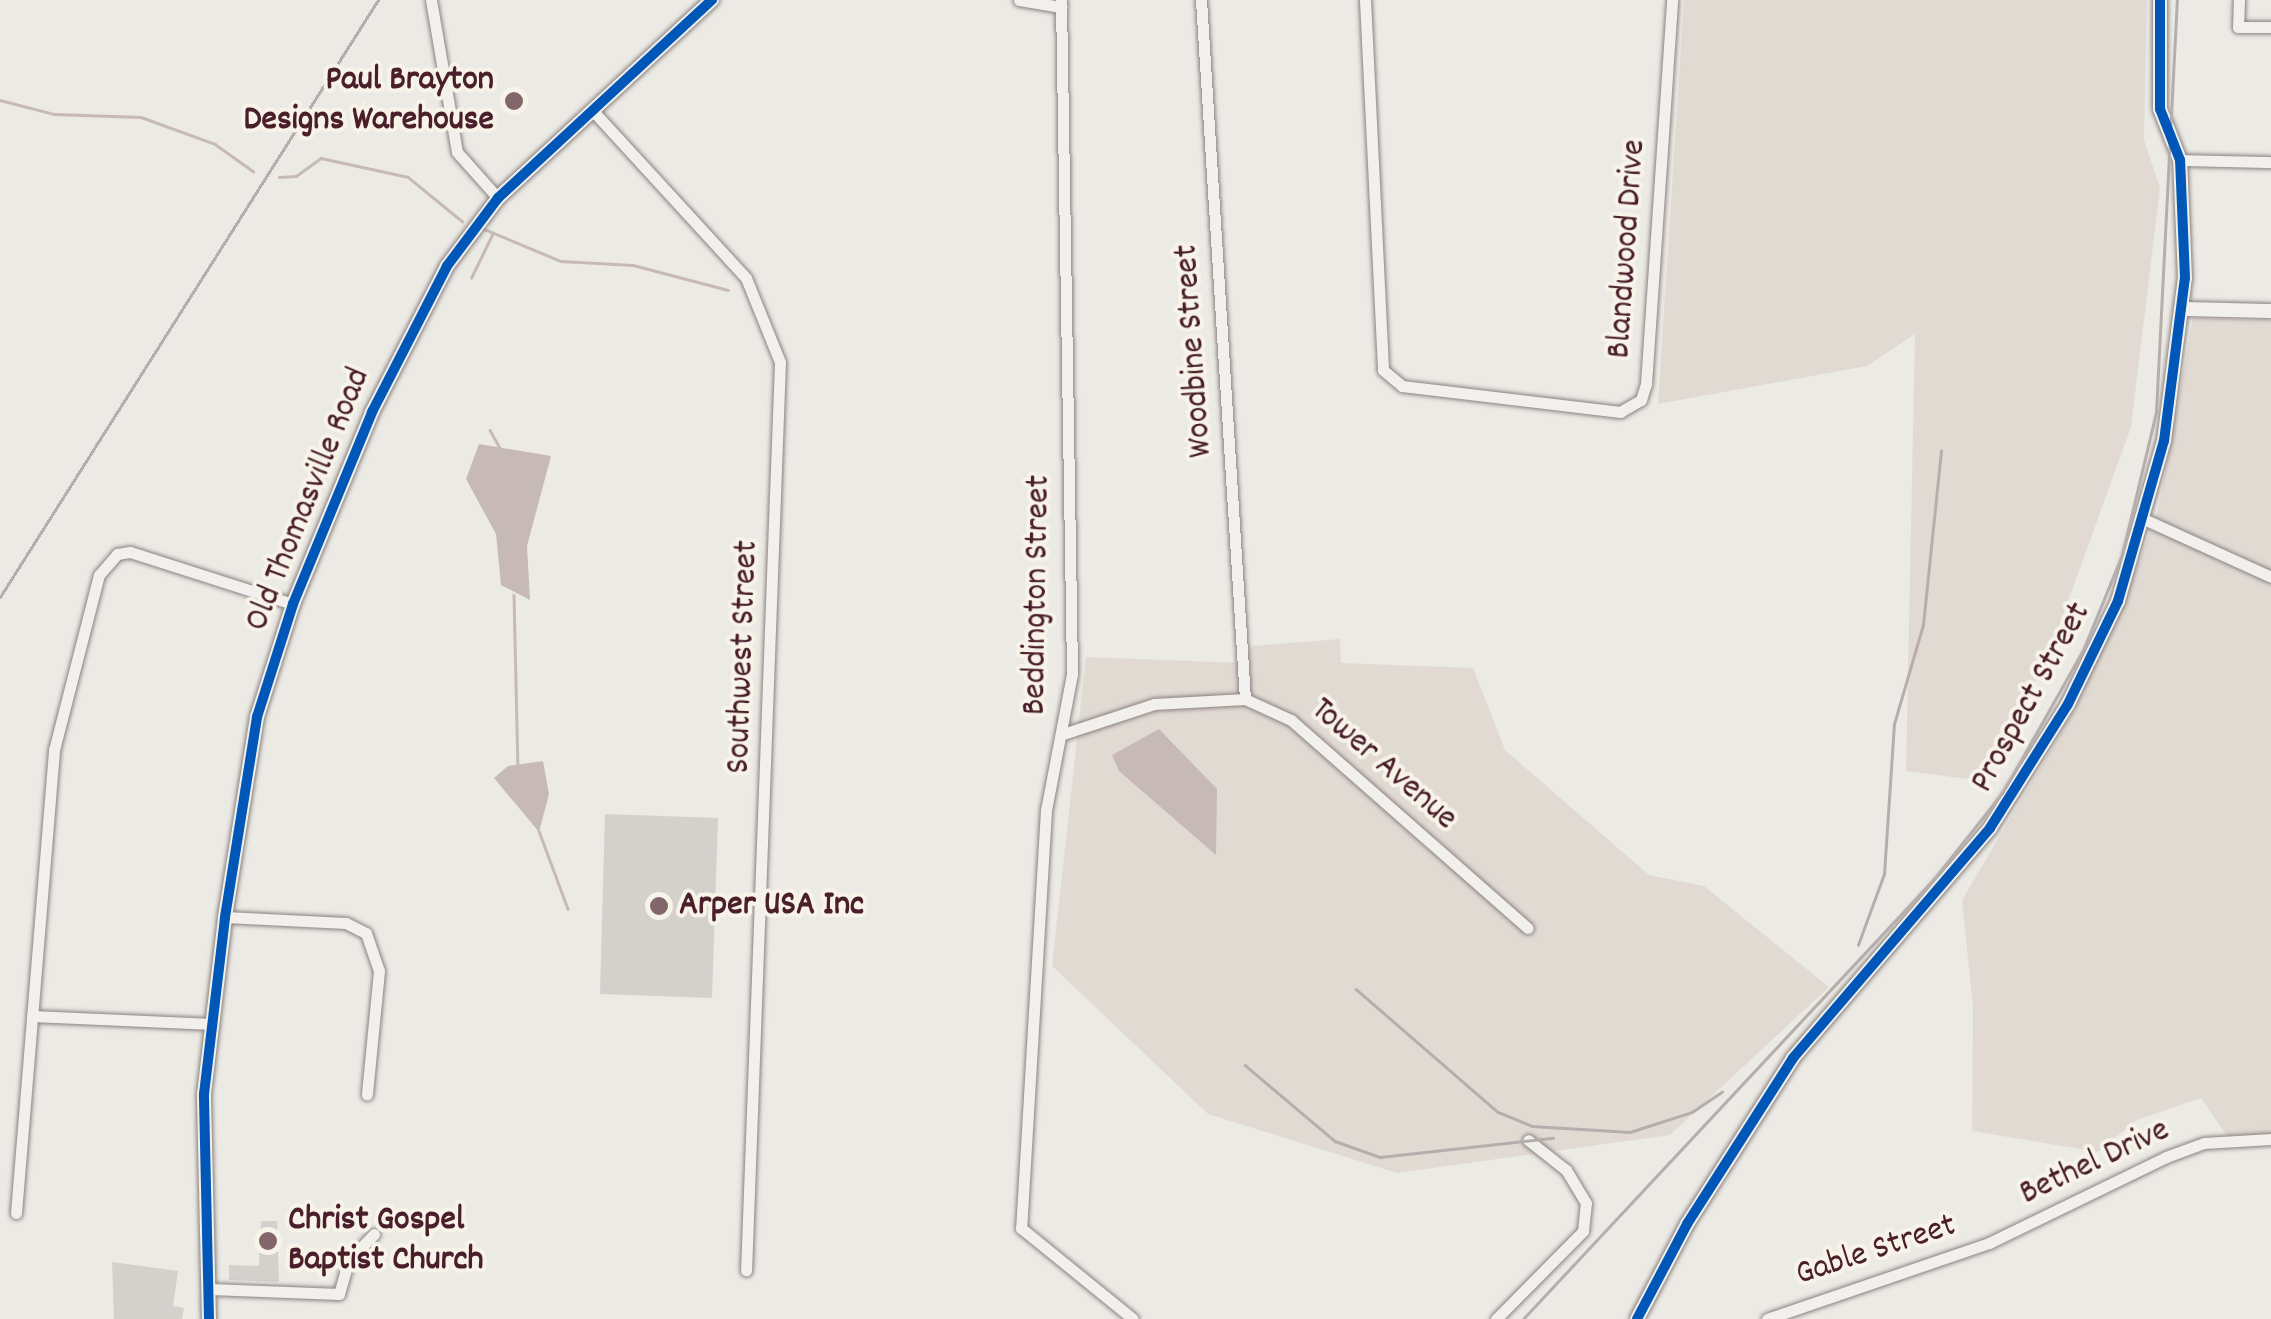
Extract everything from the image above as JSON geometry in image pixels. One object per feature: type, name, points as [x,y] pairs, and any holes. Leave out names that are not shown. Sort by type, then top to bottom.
[{"type":"street","points":[[431,0],[457,152],[498,198]]},
{"type":"street","name":"Old Thomasville Road","points":[[208,1319],[204,1094],[225,917],[257,717],[293,604],[408,338],[442,274],[498,198],[712,0]]},
{"type":"street","points":[[1019,0],[1061,3]]},
{"type":"street","name":"Woodbine Street","points":[[1202,0],[1245,699]]},
{"type":"street","name":"Blandwood Drive","points":[[1365,0],[1384,370],[1402,386],[1620,412],[1641,400],[1646,384],[1672,0]]},
{"type":"street","name":"Prospect Street","points":[[1637,1319],[1688,1222],[1793,1058],[1990,828],[2050,736],[2097,649],[2146,520],[2182,309],[2180,160],[2160,110],[2160,0]]},
{"type":"street","points":[[2239,0],[2238,27],[2271,27]]},
{"type":"street","name":"Beddington Street","points":[[1061,3],[1072,674],[1064,734],[1046,810],[1019,1189],[1021,1228],[1031,1242],[1133,1319]]},
{"type":"street","name":"Southwest Street","points":[[594,112],[746,278],[780,362],[746,1270]]},
{"type":"street","points":[[2180,160],[2271,162]]},
{"type":"street","points":[[2182,309],[2271,311]]},
{"type":"street","points":[[2146,520],[2271,577]]},
{"type":"street","points":[[16,1213],[54,750],[92,600],[117,554],[168,562],[293,604]]},
{"type":"street","name":"Tower Avenue","points":[[1064,734],[1154,704],[1245,699],[1291,720],[1528,928]]},
{"type":"street","points":[[225,917],[346,923],[366,932],[378,972],[367,1094]]},
{"type":"street","points":[[32,1016],[214,1024]]},
{"type":"street","name":"Bethel Drive","points":[[2003,1237],[2166,1157],[2204,1143],[2271,1139]]},
{"type":"street","points":[[1496,1319],[1584,1231],[1586,1203],[1566,1170],[1528,1140]]},
{"type":"street","points":[[210,1290],[339,1294],[349,1260],[374,1234]]},
{"type":"street","name":"Gable Street","points":[[1767,1319],[2003,1237]]},
{"type":"shaded area","points":[[1684,0],[2147,0],[2144,140],[2160,188],[2131,427],[2045,665],[1976,780],[1906,771],[1915,334],[1867,366],[1658,404]]},
{"type":"shaded area","points":[[2193,318],[2271,320],[2271,1144],[2232,1143],[2201,1098],[2137,1120],[2098,1152],[1972,1131],[1973,1007],[1962,900],[2075,709],[2133,578],[2158,510]]},
{"type":"shaded area","points":[[479,444],[551,456],[527,546],[530,600],[501,585],[496,534],[466,479]]},
{"type":"shaded area","points":[[1340,639],[1341,663],[1473,668],[1505,750],[1649,875],[1704,886],[1829,987],[1670,1135],[1397,1173],[1208,1114],[1052,966],[1086,657],[1243,663],[1253,646]]},
{"type":"shaded area","points":[[1159,729],[1217,789],[1216,855],[1119,771],[1112,755]]},
{"type":"shaded area","points":[[543,761],[549,794],[539,832],[494,778],[508,766]]},
{"type":"building","name":"Arper USA Inc","points":[[605,814],[718,818],[712,998],[600,994]]},
{"type":"building","name":"Christ Gospel Baptist Church","points":[[261,1221],[277,1221],[279,1282],[229,1280],[229,1265],[259,1266]]},
{"type":"building","points":[[112,1262],[178,1271],[173,1306],[184,1308],[182,1319],[114,1319]]},
{"type":"waterway","points":[[0,100],[54,114],[141,117],[215,144],[253,171]]},
{"type":"waterway","points":[[279,177],[296,176],[321,158],[408,177],[462,221]]},
{"type":"waterway","points":[[484,229],[561,261],[633,265],[728,290]]},
{"type":"waterway","points":[[471,278],[492,235]]},
{"type":"waterway","points":[[490,430],[500,448]]},
{"type":"waterway","points":[[514,595],[518,766]]},
{"type":"waterway","points":[[539,831],[568,909]]},
{"type":"railway","points":[[0,597],[378,0]]},
{"type":"railway","points":[[1523,1319],[1934,879],[2003,792],[2084,648],[2122,555],[2156,412],[2177,0]]},
{"type":"railway","points":[[1858,945],[1884,874],[1894,724],[1923,625],[1941,451]]},
{"type":"railway","points":[[1356,989],[1498,1112],[1532,1126],[1630,1132],[1692,1112],[1722,1092]]},
{"type":"railway","points":[[1245,1065],[1335,1141],[1380,1157],[1553,1138]]},
{"type":"cycle path","points":[[209,1319],[204,1094],[225,917],[257,717],[293,604],[372,412],[447,266],[498,198],[712,0]]},
{"type":"cycle path","points":[[1637,1319],[1687,1224],[1793,1058],[1990,828],[2068,704],[2118,601],[2164,441],[2185,278],[2180,160],[2160,109],[2160,0]]},
{"type":"place","name":"Paul Brayton Designs Warehouse","points":[[514,101]]},
{"type":"place","name":"Arper USA Inc","points":[[659,906]]},
{"type":"place","name":"Christ Gospel Baptist Church","points":[[268,1241]]}]
